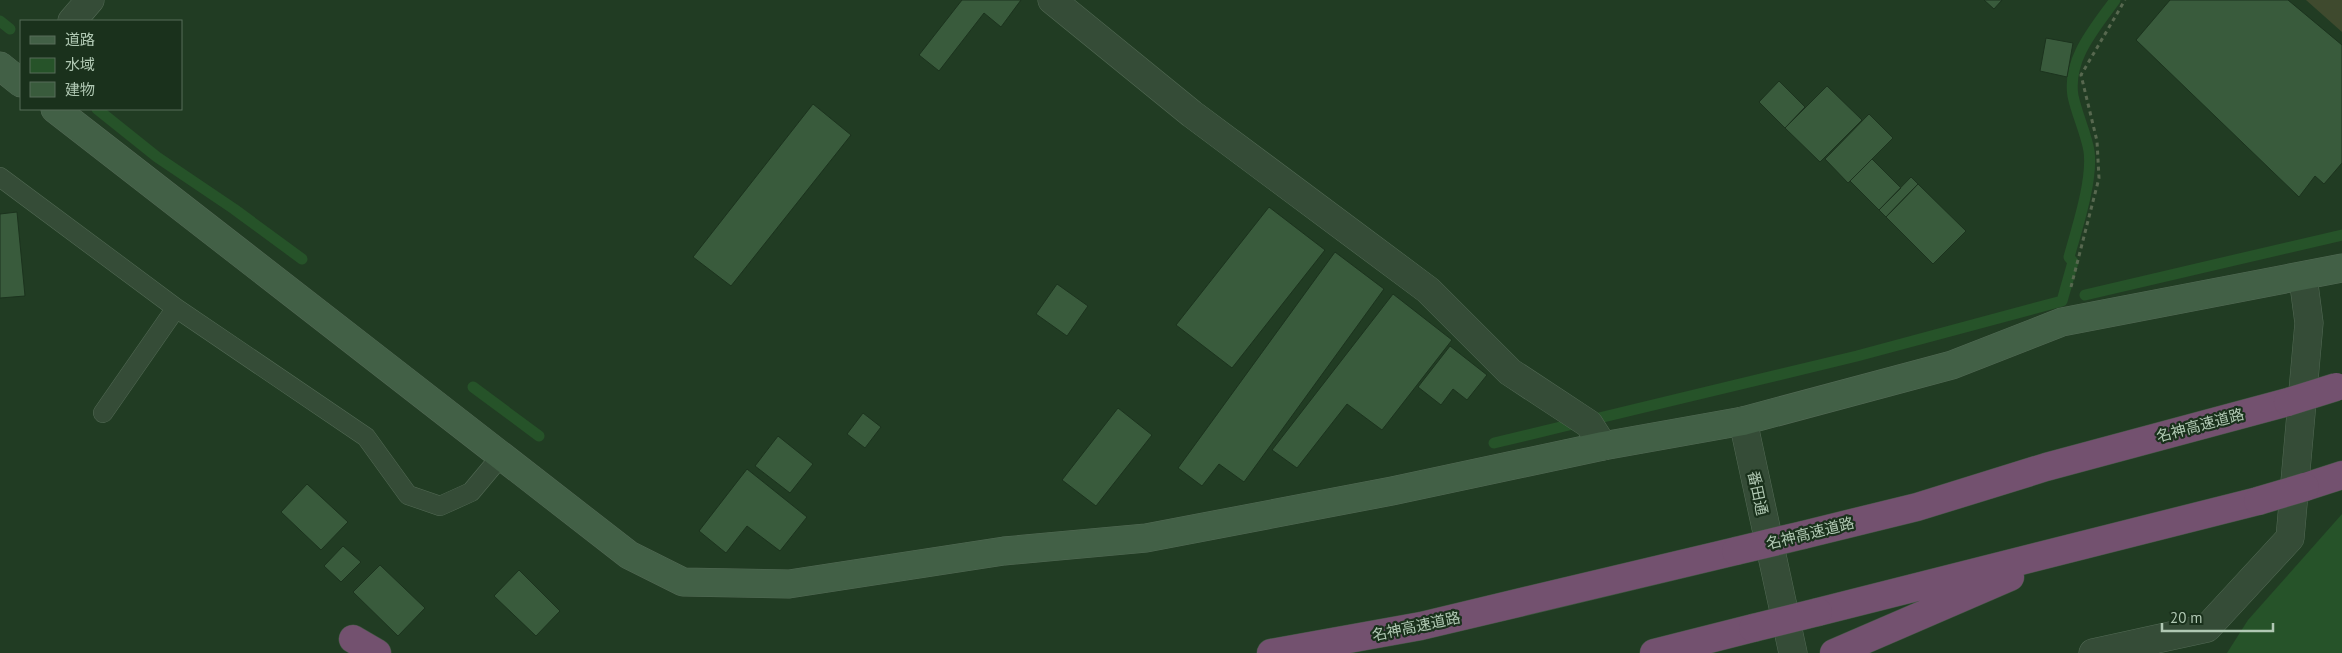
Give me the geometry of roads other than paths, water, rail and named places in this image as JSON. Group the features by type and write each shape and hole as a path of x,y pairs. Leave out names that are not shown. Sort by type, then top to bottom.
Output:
{"highway":[{"name":"名神高速道路","path":"1271,653 1421,626 1917,507 2046,467 2288,402 2339,386"},
{"path":"1654,653 2258,501 2342,475"},
{"path":"1836,652 2084,545"},
{"path":"354,639 376,653"}],"street":[{"path":"73,20 90,0"},
{"path":"1052,0 1192,114 1428,290 1510,372 1589,424 1603,446"},
{"path":"56,110 629,555 683,582 789,584 1004,551 1146,538 1603,446 1743,421 1952,365 2062,322 2342,268"},
{"path":"2192,653 2207,628 2290,538 2309,323 2303,277"},
{"name":"番田通","path":"1743,421 1793,653"},
{"path":"2093,653 2207,628"}],"lane":[{"path":"0,177 176,308 366,437 408,495 440,506 471,492 502,455"},
{"path":"103,413 176,308"}],"water":[{"path":"2342,514 2342,653 2227,653 2248,620"}],"waterway":[{"path":"1599,418 1857,356 2062,301 2073,262 2069,257 2084,204 2090,163 2088,144 2073,96 2072,82 2074,69 2078,57 2091,33 2115,0"},
{"path":"0,21 10,29"},
{"path":"98,110 157,157 234,209 302,259"},
{"path":"2085,295 2342,235"},
{"path":"473,387 539,436"},
{"path":"1494,443 1573,424"}]}
